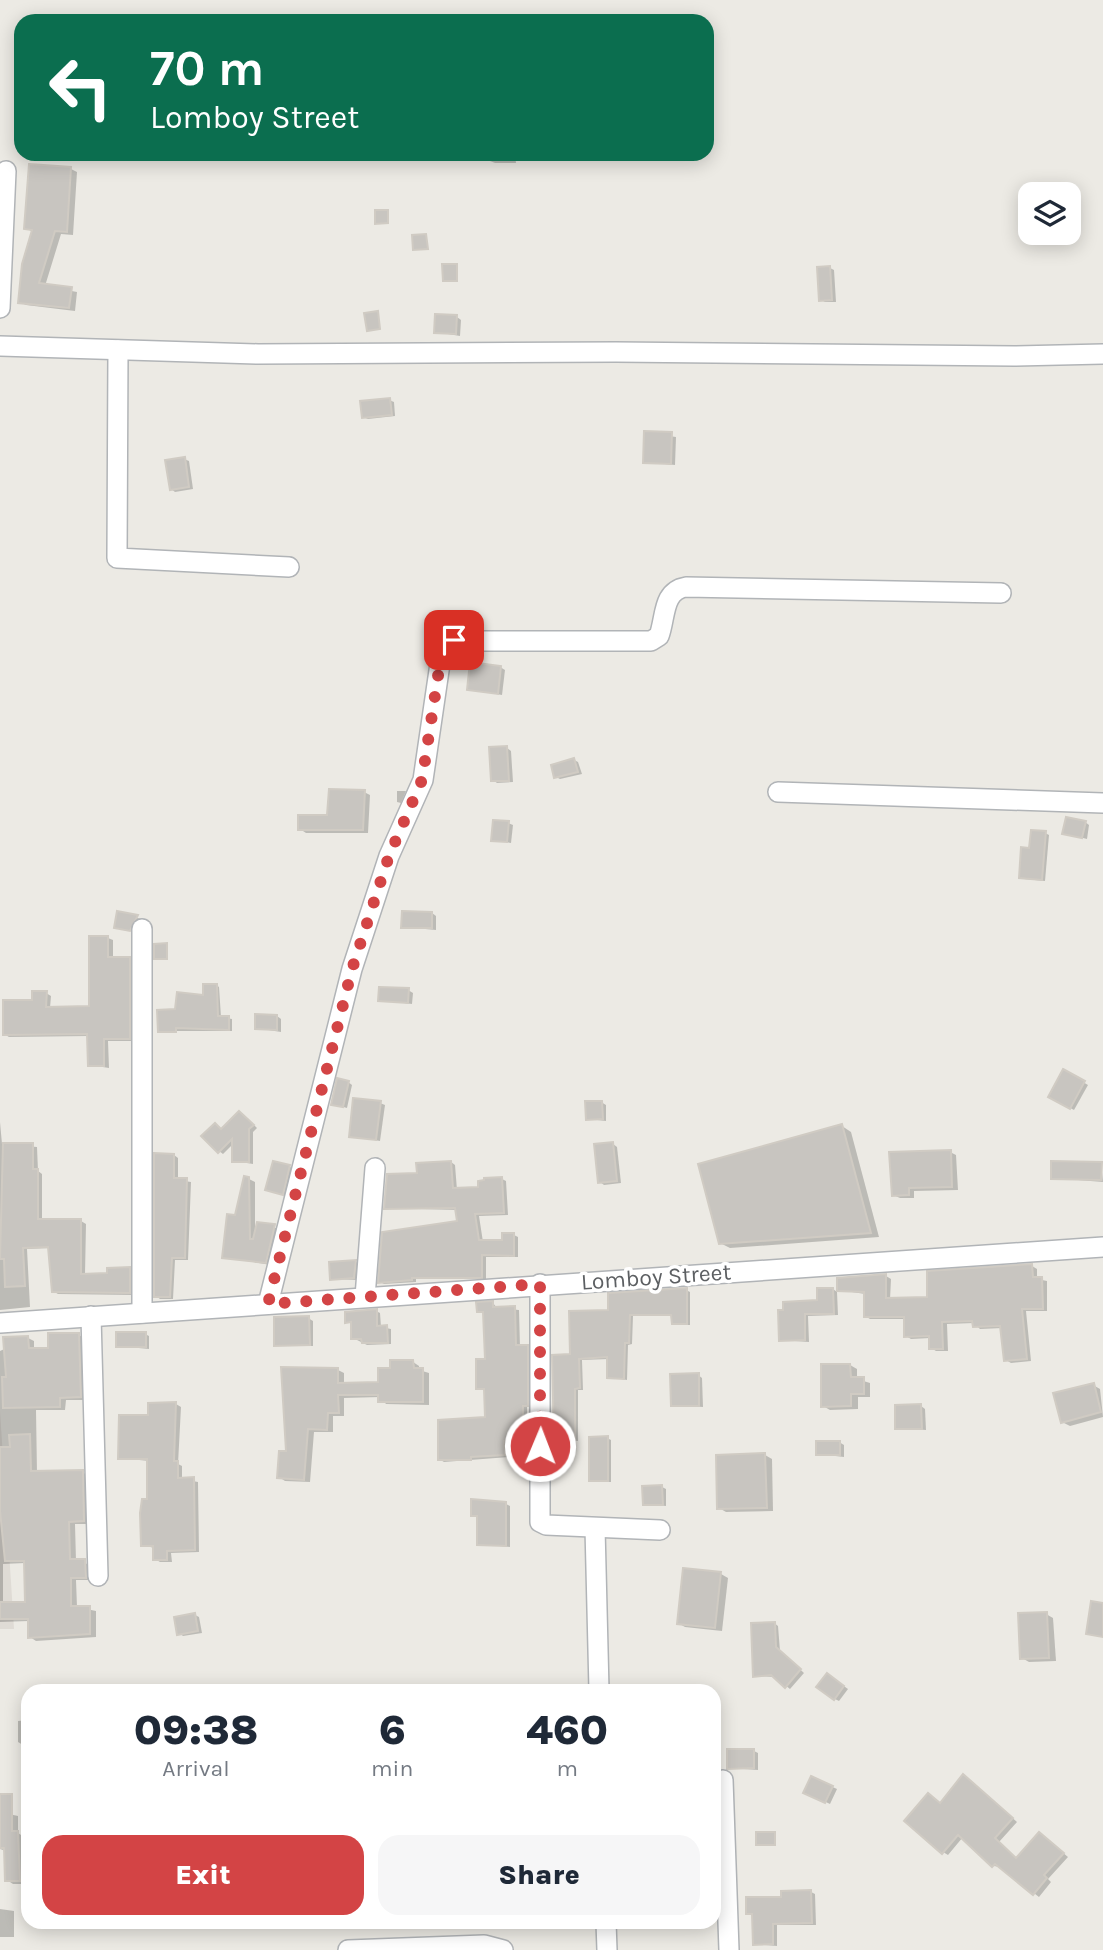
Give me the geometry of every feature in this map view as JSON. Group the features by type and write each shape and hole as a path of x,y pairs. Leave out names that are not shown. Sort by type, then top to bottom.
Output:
{"street":[{"path":"0,309 6,171"},
{"path":"0,346 258,354 1103,354"},
{"path":"118,350 117,558 289,567"},
{"path":"268,1304 352,969 389,856 422,780 442,650 447,641 651,641 659,636 669,595 676,589 686,587 1001,593"},
{"path":"778,792 1103,803"},
{"path":"142,929 142,1313"},
{"path":"365,1297 375,1168"},
{"name":"Lomboy Street","path":"0,1323 1103,1247"},
{"path":"540,1284 540,1522 546,1525 660,1530"},
{"path":"91,1316 99,1577"},
{"path":"595,1528 600,1684"},
{"path":"723,1780 729,1950"},
{"path":"606,1929 607,1950"},
{"path":"348,1950 445,1949 484,1945 503,1950"}],"shaded area":[{"path":"0,1411 14,1629 0,1629"}],"building":[{"path":"29,164 71,167 67,232 55,231 39,283 72,287 69,308 18,303 22,264 32,230 24,229"},
{"path":"375,210 388,210 388,223 375,224"},
{"path":"426,234 428,249 413,250 412,235"},
{"path":"442,264 457,264 457,281 443,281"},
{"path":"830,266 832,300 819,301 817,267"},
{"path":"378,311 380,329 367,331 364,313"},
{"path":"435,314 457,315 456,334 434,333"},
{"path":"390,398 392,415 362,418 360,401"},
{"path":"644,431 672,432 671,464 643,463"},
{"path":"185,457 189,487 170,490 165,460"},
{"path":"470,662 501,666 498,694 467,690"},
{"path":"507,746 509,781 491,781 489,747"},
{"path":"574,758 578,772 554,778 551,765"},
{"path":"329,789 365,790 363,830 298,830 298,815 327,815"},
{"path":"1066,817 1086,821 1082,838 1062,834"},
{"path":"493,820 509,821 507,842 491,841"},
{"path":"1031,830 1046,831 1042,880 1019,878 1021,847 1029,848"},
{"path":"117,911 138,915 130,931 114,928"},
{"path":"402,911 432,912 432,928 401,928"},
{"path":"89,936 108,936 108,957 130,957 130,1039 104,1039 104,1066 88,1066 87,1034 3,1035 3,1000 32,1000 32,991 47,991 46,1007 89,1006"},
{"path":"167,943 167,959 154,959 154,944"},
{"path":"203,984 217,984 218,1016 229,1016 229,1030 176,1028 176,1032 158,1032 157,1010 175,1009 177,992 203,995"},
{"path":"379,987 409,988 408,1003 378,1001"},
{"path":"255,1014 277,1015 277,1030 255,1029"},
{"path":"1063,1069 1085,1081 1070,1109 1048,1097"},
{"path":"337,1078 349,1081 343,1107 331,1105"},
{"path":"353,1098 381,1101 376,1140 349,1137"},
{"path":"585,1101 602,1101 603,1119 586,1120"},
{"path":"239,1111 254,1125 249,1129 249,1162 232,1162 232,1139 218,1153 201,1136 215,1123 221,1129"},
{"path":"842,1124 871,1233 719,1244 698,1164"},
{"path":"613,1142 617,1181 598,1183 594,1144"},
{"path":"3,1143 33,1143 33,1169 38,1169 38,1219 81,1219 81,1274 107,1273 107,1268 130,1267 130,1293 52,1292 48,1247 23,1248 25,1286 5,1287 4,1259 0,1259"},
{"path":"951,1150 952,1187 909,1188 909,1195 892,1196 889,1152"},
{"path":"154,1153 174,1154 174,1178 187,1178 185,1258 172,1258 170,1297 154,1297"},
{"path":"273,1161 290,1165 283,1195 265,1190"},
{"path":"451,1161 453,1188 478,1187 478,1181 484,1178 502,1177 504,1213 475,1214 479,1240 502,1240 502,1233 514,1233 514,1256 482,1255 482,1278 412,1278 378,1283 382,1232 457,1221 455,1208 384,1209 387,1174 417,1173 416,1163"},
{"path":"1051,1161 1102,1162 1101,1180 1051,1179"},
{"path":"244,1176 249,1177 250,1239 253,1239 257,1222 275,1224 266,1263 222,1258 227,1214 235,1215"},
{"path":"356,1260 354,1278 330,1280 329,1262"},
{"path":"1032,1264 1033,1277 1042,1277 1043,1309 1022,1309 1027,1359 1004,1361 1000,1326 973,1327 972,1321 942,1322 943,1349 929,1349 929,1336 904,1337 904,1317 864,1317 864,1292 837,1291 837,1278 886,1274 886,1298 927,1297 927,1271"},
{"path":"687,1288 687,1324 672,1324 671,1315 630,1315 629,1343 625,1343 624,1379 607,1378 607,1357 579,1359 580,1388 575,1389 575,1440 554,1440 552,1355 570,1354 569,1311 608,1310 608,1293"},
{"path":"817,1288 833,1288 834,1314 805,1314 805,1340 779,1341 778,1310 783,1310 783,1302 817,1300"},
{"path":"493,1301 493,1307 515,1306 516,1345 528,1345 528,1406 523,1406 523,1441 504,1441 505,1455 471,1457 471,1460 438,1460 438,1420 485,1417 484,1389 476,1389 476,1359 485,1359 483,1312 477,1312 476,1302"},
{"path":"377,1309 377,1326 387,1325 388,1343 362,1343 361,1339 351,1339 351,1322 345,1323 345,1312"},
{"path":"309,1316 310,1345 274,1346 274,1317"},
{"path":"116,1332 146,1332 146,1347 116,1347"},
{"path":"48,1333 79,1333 81,1397 60,1398 60,1407 3,1408 2,1377 6,1377 3,1337 28,1336 29,1348 48,1348"},
{"path":"390,1360 413,1360 414,1368 423,1368 423,1402 378,1402 378,1395 338,1395 339,1413 328,1413 327,1430 308,1429 304,1480 277,1478 279,1451 286,1451 281,1367 338,1368 338,1383 378,1382 378,1368 390,1368"},
{"path":"821,1364 850,1364 851,1377 864,1377 864,1394 851,1394 851,1406 821,1407"},
{"path":"699,1373 699,1406 671,1406 670,1374"},
{"path":"1094,1383 1101,1412 1061,1423 1053,1393"},
{"path":"176,1402 174,1461 178,1461 178,1478 194,1477 195,1550 167,1551 167,1560 153,1560 153,1546 141,1546 140,1513 142,1499 147,1499 147,1459 118,1459 119,1415 148,1415 148,1403"},
{"path":"921,1404 922,1429 895,1429 895,1405"},
{"path":"30,1434 31,1471 83,1470 84,1521 69,1522 70,1559 85,1559 86,1578 71,1578 71,1606 90,1606 90,1634 28,1638 28,1619 0,1619 0,1602 25,1602 24,1561 5,1561 0,1511 0,1447 10,1447 9,1435"},
{"path":"608,1436 608,1481 589,1481 589,1437"},
{"path":"816,1441 840,1441 840,1455 816,1455"},
{"path":"765,1453 767,1508 717,1509 716,1455"},
{"path":"662,1485 663,1505 643,1505 642,1486"},
{"path":"471,1499 506,1502 506,1546 477,1545 477,1516 471,1516"},
{"path":"683,1568 721,1572 715,1628 677,1624"},
{"path":"1091,1601 1103,1603 1103,1637 1086,1634"},
{"path":"1047,1612 1049,1658 1020,1659 1018,1613"},
{"path":"195,1613 198,1631 177,1635 174,1617"},
{"path":"775,1622 776,1647 801,1669 785,1688 771,1675 753,1677 751,1623"},
{"path":"827,1673 844,1686 834,1700 816,1687"},
{"path":"727,1749 754,1749 754,1768 727,1769"},
{"path":"963,1774 1013,1818 995,1838 1016,1858 1039,1832 1064,1853 1044,1875 1047,1878 1033,1895 995,1864 992,1867 958,1835 942,1854 904,1821 928,1793 940,1803"},
{"path":"811,1776 833,1786 825,1803 803,1793"},
{"path":"0,1794 12,1794 12,1831 18,1831 20,1881 5,1881 4,1848 0,1848"},
{"path":"756,1832 775,1832 775,1845 756,1845"},
{"path":"811,1890 812,1923 773,1924 773,1944 753,1945 752,1914 746,1914 746,1897 781,1897 781,1891"}],"route":[{"path":"454,640 447,641 442,650 422,780 389,856 352,969 268,1304 540,1284 540,1446"}]}
